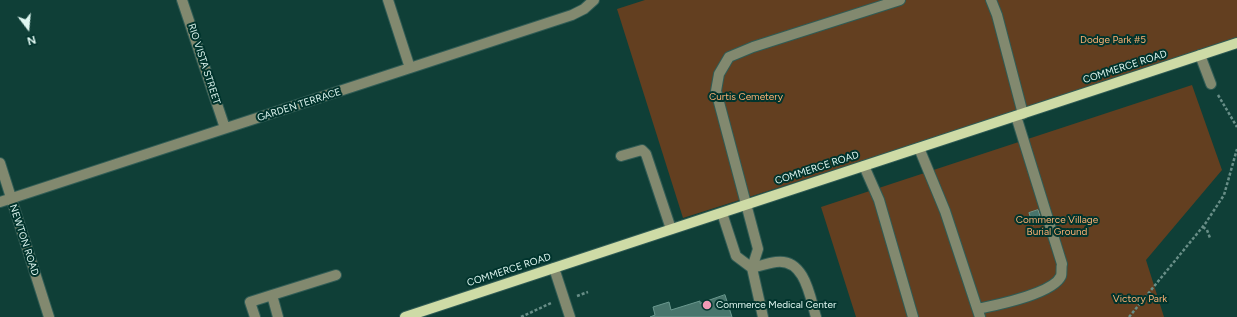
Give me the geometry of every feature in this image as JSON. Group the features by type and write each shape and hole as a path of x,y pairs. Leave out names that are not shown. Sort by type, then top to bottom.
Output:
{"main road":[{"name":"COMMERCE ROAD","path":"405,317 1237,43"}],"street":[{"name":"RIO VISTA STREET","path":"182,0 225,128"},
{"path":"388,0 410,68"},
{"name":"GARDEN TERRACE","path":"0,202 572,15 584,9 594,0"},
{"path":"764,317 752,268 758,249 716,91 719,74 729,57 753,47 900,0"},
{"path":"919,148 945,211 979,313 1037,294 1051,286 1060,277 1062,264 1019,115 998,15 991,0"},
{"path":"1200,55 1211,84"},
{"path":"621,156 642,150 646,154 671,229"},
{"name":"NEWTON ROAD","path":"0,163 49,317"},
{"path":"864,166 879,200 913,317"},
{"path":"722,213 736,256 752,268"},
{"path":"752,268 777,261 787,262 795,266 806,283 816,317"},
{"path":"554,268 570,317"},
{"path":"254,317 250,302 336,275"},
{"path":"272,295 278,317"}],"path":[{"path":"1211,84 1237,127"},
{"path":"1130,317 1203,227 1224,195 1237,149"},
{"path":"1203,227 1207,230 1210,238"}],"green space":[{"name":"Curtis Cemetery","path":"645,0 1237,0 1237,40 683,218 617,9"},
{"name":"Commerce Village Burial Ground","path":"1192,85 1222,170 1146,260 1164,317 856,317 821,207"}],"building":[{"path":"1038,210 1042,222 1033,225 1029,213"},
{"name":"Commerce Medical Center","path":"725,295 732,317 650,317 655,315 653,307 669,302 671,310"}],"place":[{"name":"Commerce Medical Center","path":"707,305"}],"park label":[{"name":"Dodge Park #5","path":"1113,40"},
{"name":"Victory Park","path":"1140,299"}]}
